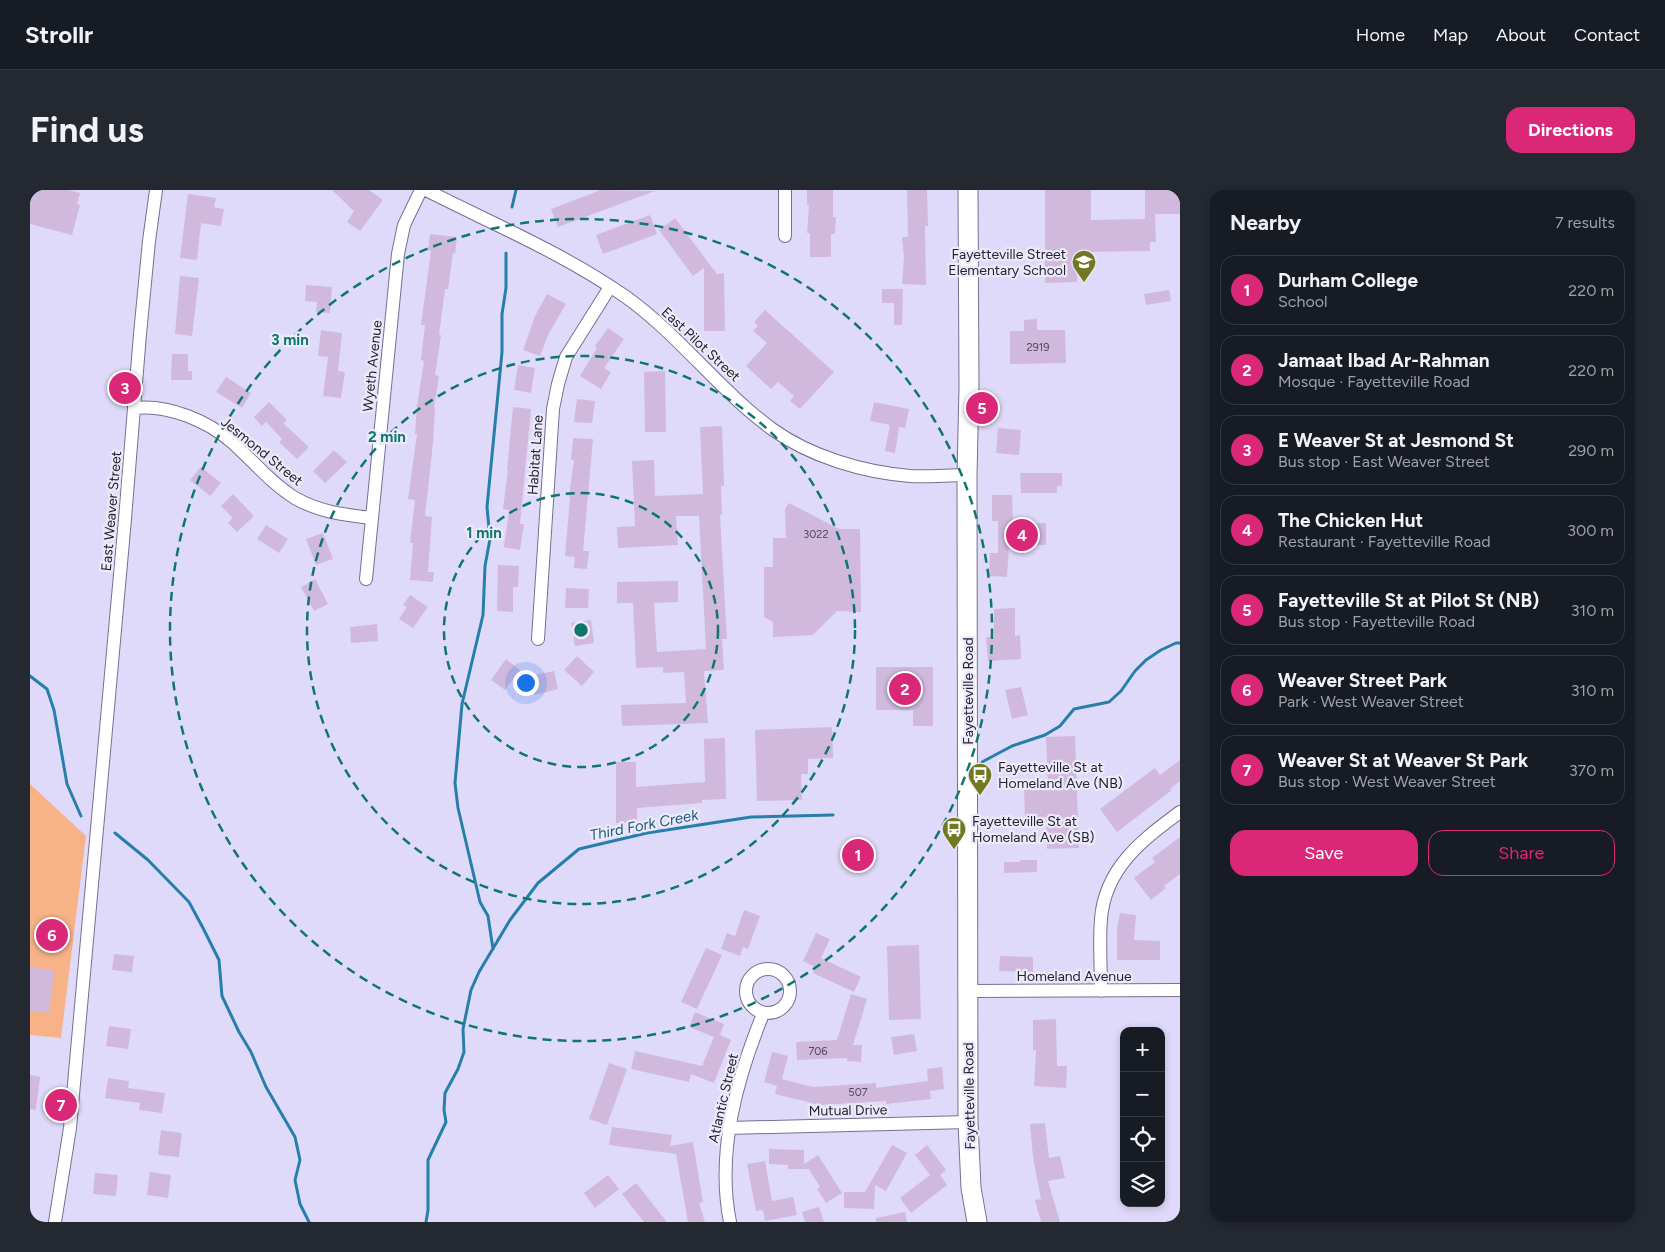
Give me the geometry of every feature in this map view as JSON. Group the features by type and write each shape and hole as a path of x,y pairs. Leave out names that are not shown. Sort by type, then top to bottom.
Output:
{"main road":[{"name":"Fayetteville Road","path":"968,190 968,1122 971,1182 976,1222"}],"street":[{"name":"East Weaver Street","path":"55,1222 70,1128 149,241 156,190"},
{"name":"Wyeth Avenue","path":"366,579 400,242 404,225 422,190"},
{"name":"East Pilot Street","path":"426,190 560,256 627,298 772,429 799,446 828,459 873,470 910,476 967,475"},
{"path":"785,190 785,236"},
{"name":"Habitat Lane","path":"538,639 553,409 558,384 566,357 610,287"},
{"name":"Jesmond Street","path":"135,408 164,409 187,416 205,425 231,441 280,487 308,505 335,513 372,518"},
{"path":"1102,991 1101,919 1103,903 1110,884 1123,861 1134,849 1180,812"},
{"name":"Homeland Avenue","path":"968,991 1180,990"},
{"name":"Atlantic Street","path":"730,1222 725,1182 728,1128 754,1035 763,1014"},
{"name":"Mutual Drive","path":"728,1128 968,1122"}],"shaded area":[{"path":"30,784 86,836 61,1038 30,1035"}],"building":[{"path":"32,190 68,190 80,193 77,204 80,205 72,235 30,224 30,198"},
{"path":"332,190 369,190 383,200 360,231 347,222 354,211"},
{"path":"601,190 655,191 558,227 551,209"},
{"path":"807,190 833,190 833,217 836,217 835,234 831,234 831,257 810,257 810,233 807,233 809,205 807,205"},
{"path":"907,190 927,190 928,226 925,226 926,285 902,284 904,257 902,237 908,237"},
{"path":"1045,190 1091,190 1091,220 1145,219 1145,190 1180,190 1180,214 1155,214 1156,242 1150,242 1150,251 1077,252 1077,282 1045,283"},
{"path":"188,194 216,198 214,207 224,209 221,226 201,223 197,260 180,258"},
{"path":"650,215 657,234 603,254 596,235"},
{"path":"675,218 717,274 724,273 725,331 704,331 704,268 693,276 659,230"},
{"path":"430,234 457,237 448,289 445,289 439,335 441,335 435,375 439,376 434,408 433,443 425,516 432,517 428,572 434,572 433,582 410,580 413,543 410,543 415,500 408,499 417,434 415,434 417,406 424,361 421,360 425,325 421,325 431,251 428,250"},
{"path":"180,276 199,278 192,336 175,334"},
{"path":"306,285 332,287 330,313 316,312 317,302 305,301"},
{"path":"882,289 903,289 902,325 894,325 894,303 882,303"},
{"path":"1169,290 1171,301 1146,305 1144,294"},
{"path":"547,294 566,304 549,333 540,356 523,350 535,316"},
{"path":"765,310 834,372 800,409 790,401 794,396 778,382 771,389 746,366 767,343 753,331 758,326 754,322"},
{"path":"1037,319 1037,330 1065,330 1066,363 1010,364 1010,331 1024,331 1024,320"},
{"path":"608,328 624,339 604,368 611,372 601,389 580,376 597,348 595,346"},
{"path":"321,330 342,333 338,371 345,372 341,398 323,396 328,357 318,356"},
{"path":"172,354 188,354 188,371 192,371 192,380 171,380"},
{"path":"518,365 535,368 531,393 514,390"},
{"path":"665,371 666,432 645,432 644,372"},
{"path":"226,377 251,393 242,408 216,392"},
{"path":"577,399 595,401 592,423 574,422"},
{"path":"269,402 287,420 283,423 309,447 297,459 279,442 282,439 266,422 262,426 254,417"},
{"path":"874,402 909,409 905,428 899,427 895,453 885,451 890,425 870,421"},
{"path":"513,407 531,409 520,524 524,524 520,550 504,547 509,510 503,509"},
{"path":"722,426 724,486 721,486 722,515 720,515 727,639 722,639 724,670 704,671 708,723 622,726 621,705 686,703 684,672 663,673 663,667 636,668 633,603 617,603 617,582 678,581 678,602 654,603 657,652 706,649 699,516 676,516 678,545 618,548 617,527 635,526 632,461 654,460 655,496 703,494 700,427"},
{"path":"998,428 1021,430 1019,455 996,453"},
{"path":"573,438 593,439 583,551 589,551 587,569 574,568 575,557 565,556 569,497 574,460 571,460"},
{"path":"334,450 347,462 325,483 313,471"},
{"path":"201,467 221,483 210,496 190,480"},
{"path":"1020,473 1062,473 1062,486 1057,486 1057,493 1021,493"},
{"path":"233,494 254,516 237,532 228,523 233,518 221,506"},
{"path":"992,495 1012,495 1013,524 1046,523 1046,545 1009,546 1007,577 989,576 990,553 998,553 998,521 992,521"},
{"path":"789,503 839,529 860,529 861,612 837,611 813,635 773,637 773,622 764,617 764,567 773,567 773,538 786,538 785,509"},
{"path":"266,525 288,539 279,553 257,539"},
{"path":"323,533 333,559 316,565 306,539"},
{"path":"498,565 519,566 518,587 513,587 513,612 497,611"},
{"path":"315,579 328,604 314,611 301,587"},
{"path":"566,588 589,589 588,608 565,608"},
{"path":"410,595 428,607 413,628 399,619 407,607 403,605"},
{"path":"1015,608 1015,636 1020,635 1021,659 988,661 986,637 994,637 994,609"},
{"path":"591,620 594,643 575,646 571,623"},
{"path":"377,624 378,641 351,643 350,627"},
{"path":"577,656 594,672 582,686 564,670"},
{"path":"506,659 520,670 505,690 491,680"},
{"path":"876,667 933,667 933,726 913,726 913,710 876,710"},
{"path":"554,671 558,689 535,695 530,676"},
{"path":"1021,687 1028,715 1012,719 1005,690"},
{"path":"832,727 833,758 808,759 808,774 801,774 802,800 757,801 755,730"},
{"path":"1075,736 1079,848 1047,849 1046,817 1025,817 1024,785 1048,784 1046,737"},
{"path":"725,738 726,799 702,800 702,803 637,808 637,823 616,823 616,762 636,762 636,787 705,782 704,739"},
{"path":"1180,760 1180,781 1170,789 1172,790 1117,832 1100,809 1155,768 1160,775"},
{"path":"1180,837 1180,874 1164,886 1166,888 1151,900 1134,878 1155,862 1152,858"},
{"path":"1020,860 1037,860 1037,872 1004,873 1004,862 1020,862"},
{"path":"744,910 760,916 748,949 743,947 740,956 721,949 727,933 735,936"},
{"path":"1120,913 1136,915 1134,940 1160,941 1160,960 1117,960 1117,929"},
{"path":"816,933 830,939 821,958 861,977 854,992 813,973 815,967 803,961"},
{"path":"919,945 921,1019 889,1020 887,946"},
{"path":"706,948 722,955 697,1009 681,1002"},
{"path":"114,954 134,956 132,972 112,970"},
{"path":"1000,956 1033,957 1033,972 999,971"},
{"path":"30,967 54,970 49,1013 30,1011"},
{"path":"851,994 867,999 853,1045 862,1045 861,1062 847,1061 847,1058 797,1060 796,1042 837,1040"},
{"path":"695,1012 724,1024 720,1035 731,1040 714,1083 691,1074 689,1082 631,1069 635,1051 702,1066 714,1037 689,1027"},
{"path":"1056,1019 1057,1066 1067,1066 1066,1088 1034,1086 1036,1050 1033,1050 1033,1020"},
{"path":"109,1026 131,1029 128,1049 106,1046"},
{"path":"914,1034 917,1051 894,1055 891,1037"},
{"path":"772,1052 788,1056 782,1079 813,1087 876,1083 876,1088 928,1081 927,1069 942,1067 944,1089 930,1091 931,1099 886,1104 886,1101 820,1105 775,1094 777,1086 764,1082"},
{"path":"609,1063 627,1069 607,1125 589,1119"},
{"path":"30,1075 40,1077 36,1110 30,1109"},
{"path":"108,1078 129,1081 128,1088 165,1093 162,1113 139,1110 140,1103 105,1098"},
{"path":"1045,1123 1049,1158 1060,1156 1065,1178 1048,1181 1060,1222 1041,1222 1035,1200 1041,1199 1033,1157 1030,1124"},
{"path":"612,1127 672,1135 670,1146 693,1142 703,1202 699,1203 705,1222 688,1222 676,1154 609,1145"},
{"path":"161,1130 182,1133 179,1157 158,1155"},
{"path":"892,1145 907,1153 886,1191 875,1185 874,1209 844,1208 844,1192 865,1192"},
{"path":"927,1145 946,1170 940,1175 947,1185 911,1213 900,1198 930,1175 915,1155"},
{"path":"769,1149 804,1150 804,1164 818,1155 842,1193 826,1203 817,1189 820,1187 809,1169 788,1169 788,1165 769,1164"},
{"path":"765,1161 772,1201 793,1197 797,1215 765,1221 763,1210 756,1211 747,1164"},
{"path":"150,1172 171,1175 168,1198 147,1195"},
{"path":"95,1173 118,1175 116,1196 93,1194"},
{"path":"608,1175 619,1189 595,1208 584,1193"},
{"path":"636,1183 667,1222 644,1222 622,1194"},
{"path":"819,1207 824,1222 805,1222 802,1212"},
{"path":"905,1212 907,1222 876,1222 876,1218"}],"waterway":[{"path":"512,207 516,190"},
{"path":"493,949 488,916 480,902 458,808 455,783 462,704 483,615 485,566 490,539 487,507 502,352 502,314 506,288 506,253"},
{"name":"Third Fork Creek","path":"982,762 1012,746 1045,735 1060,726 1074,709 1109,702 1121,691 1135,671 1146,660 1161,650 1180,643"},
{"path":"30,676 47,689 54,710 67,784 81,816"},
{"name":"Third Fork Creek","path":"426,1222 428,1210 428,1160 446,1122 444,1110 445,1093 458,1069 464,1052 463,1029 471,990 479,972 510,920 538,883 579,849 647,833 751,817 833,815"},
{"path":"115,833 148,860 189,902 219,960 222,996 251,1052 266,1087 295,1137 300,1160 295,1180 300,1204 309,1222"}],"place":[{"name":"Fayetteville Street Elementary School","path":"1084,283"},
{"name":"E Weaver St at Jesmond St","path":"125,388"},
{"name":"Fayetteville St at Pilot St (NB)","path":"982,408"},
{"name":"The Chicken Hut","path":"1022,535"},
{"name":"Jamaat Ibad Ar-Rahman","path":"905,689"},
{"name":"Fayetteville St at Homeland Ave (NB)","path":"980,796"},
{"name":"Fayetteville St at Homeland Ave (SB)","path":"954,850"},
{"name":"Durham College","path":"858,855"},
{"name":"Weaver Street Park","path":"52,935"},
{"name":"Weaver St at Weaver St Park","path":"61,1105"}]}
